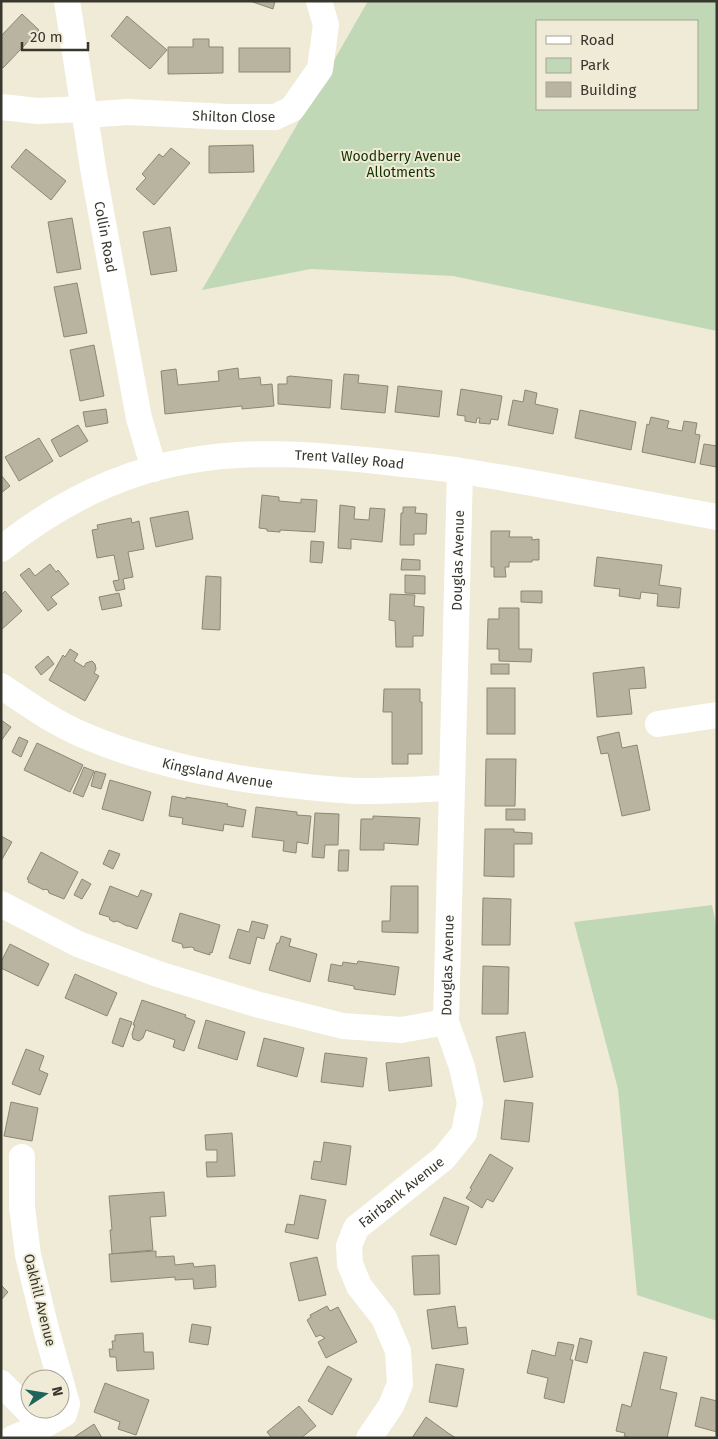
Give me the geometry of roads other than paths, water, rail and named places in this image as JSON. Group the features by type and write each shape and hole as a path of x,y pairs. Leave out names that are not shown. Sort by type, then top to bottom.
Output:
{"street":[{"name":"Collin Road","path":"67,1 96,184 139,418 154,469"},
{"name":"Shilton Close","path":"1,107 38,111 275,117 292,109 320,69 326,25 319,1"},
{"name":"Trent Valley Road","path":"1,549 63,506 106,484 186,461 244,454 345,458 460,471 717,517"},
{"name":"Douglas Avenue","path":"1,904 78,944 158,974 256,1004 343,1026 401,1030 446,1022 460,471"},
{"name":"Kingsland Avenue","path":"1,686 48,717 82,735 148,758 206,773 303,787 364,791 452,788"},
{"path":"658,724 717,715"},
{"name":"Fairbank Avenue","path":"369,1438 391,1406 400,1384 398,1351 384,1318 359,1286 350,1264 349,1246 356,1228 444,1158 464,1133 470,1103 462,1067 446,1022"},
{"name":"Oakhill Avenue","path":"13,1438 43,1426 64,1414 67,1404 46,1330 28,1255 22,1207 22,1157"},
{"path":"1,1383 43,1426"}],"park label":[{"name":"Woodberry Avenue Allotments","path":"401,164"}]}
